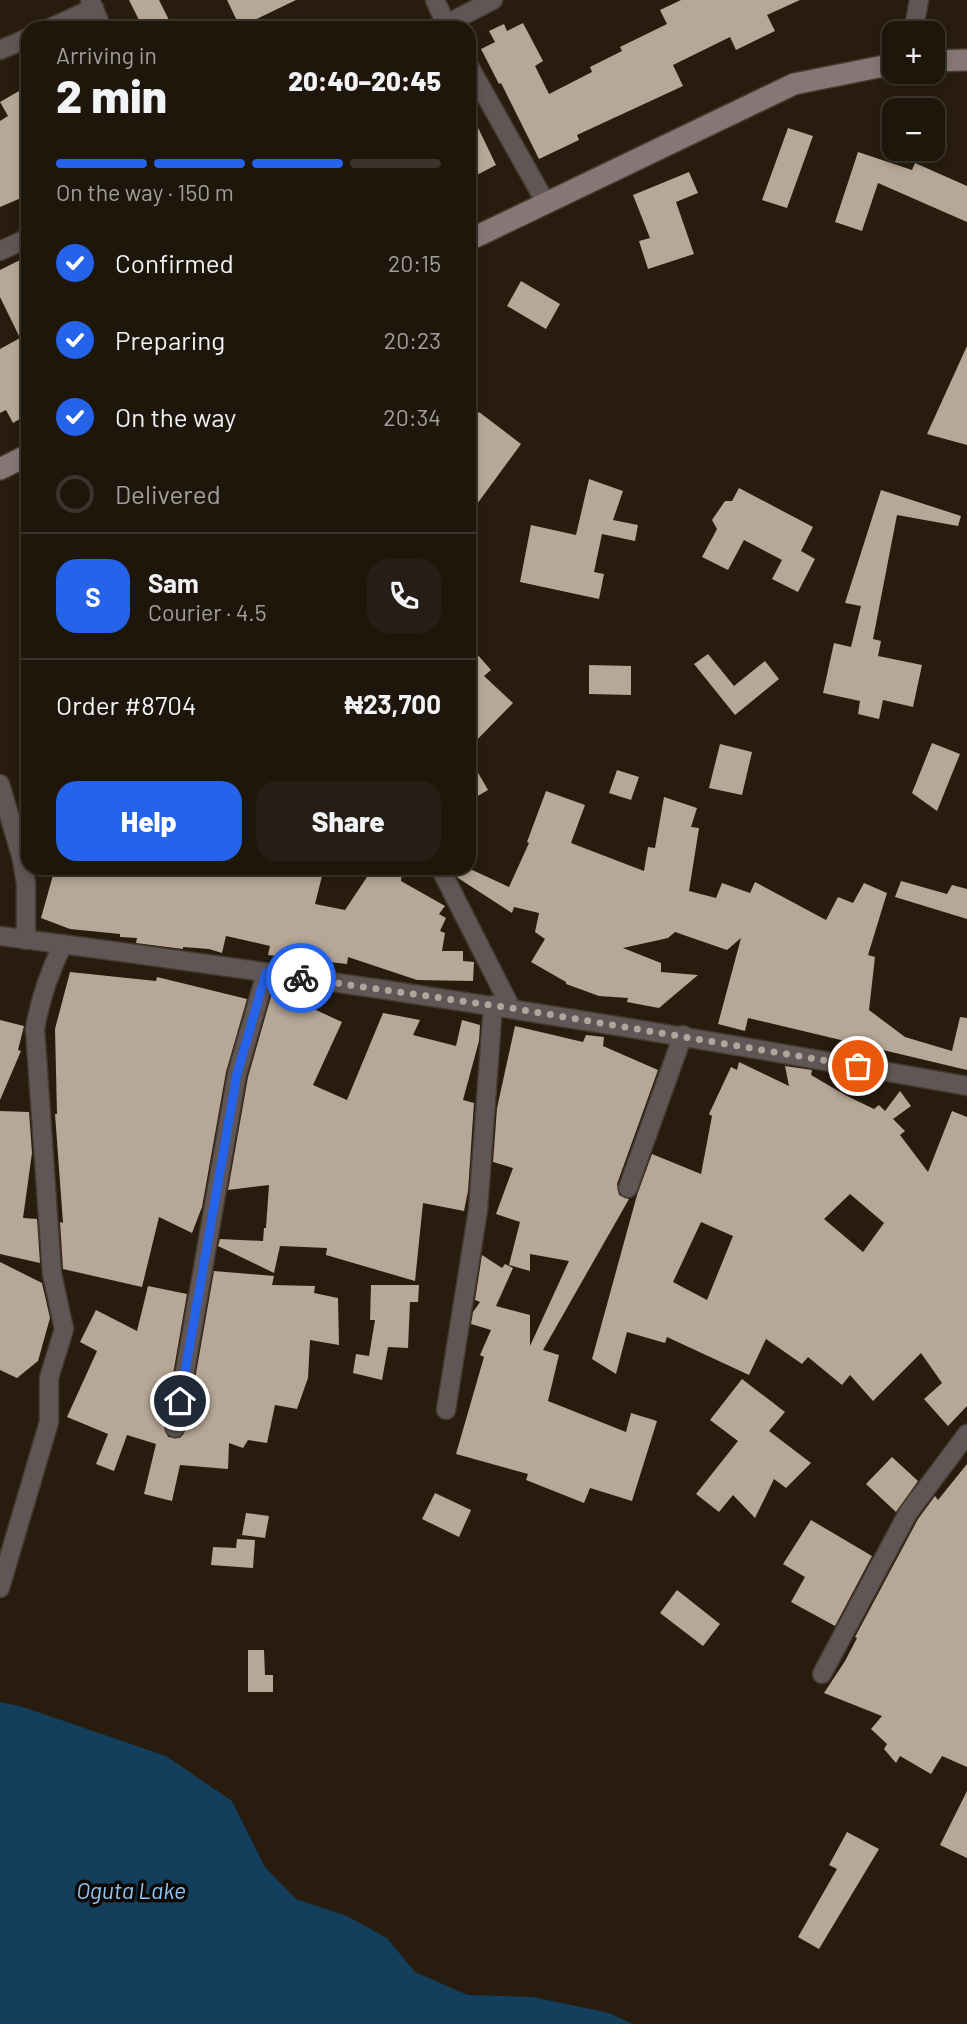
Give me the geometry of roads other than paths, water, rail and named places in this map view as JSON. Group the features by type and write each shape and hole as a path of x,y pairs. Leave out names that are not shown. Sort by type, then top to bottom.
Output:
{"street":[{"path":"435,0 442,21"},
{"path":"455,21 493,0"},
{"path":"915,21 919,0"},
{"path":"62,21 92,4 99,21"},
{"path":"0,50 21,41"},
{"path":"945,61 967,60"},
{"path":"476,237 794,84 882,66"},
{"path":"476,79 545,203"},
{"path":"0,251 21,241"},
{"path":"0,469 21,458"},
{"path":"0,784 21,856"},
{"path":"25,875 26,940"},
{"path":"443,875 502,1007 478,1210 446,1410"},
{"path":"0,936 683,1035 967,1086"},
{"path":"0,1588 49,1422 49,1378 64,1329 52,1274 35,1029 45,982 63,944"},
{"path":"175,1428 237,1074 266,973"},
{"path":"628,1188 683,1035"},
{"path":"822,1674 908,1513 967,1434"}],"water":[{"name":"Oguta Lake","path":"0,1702 23,1707 166,1756 232,1801 265,1867 296,1899 347,1916 387,1938 415,1972 468,1995 533,1997 609,2013 633,2024 0,2024"}]}
